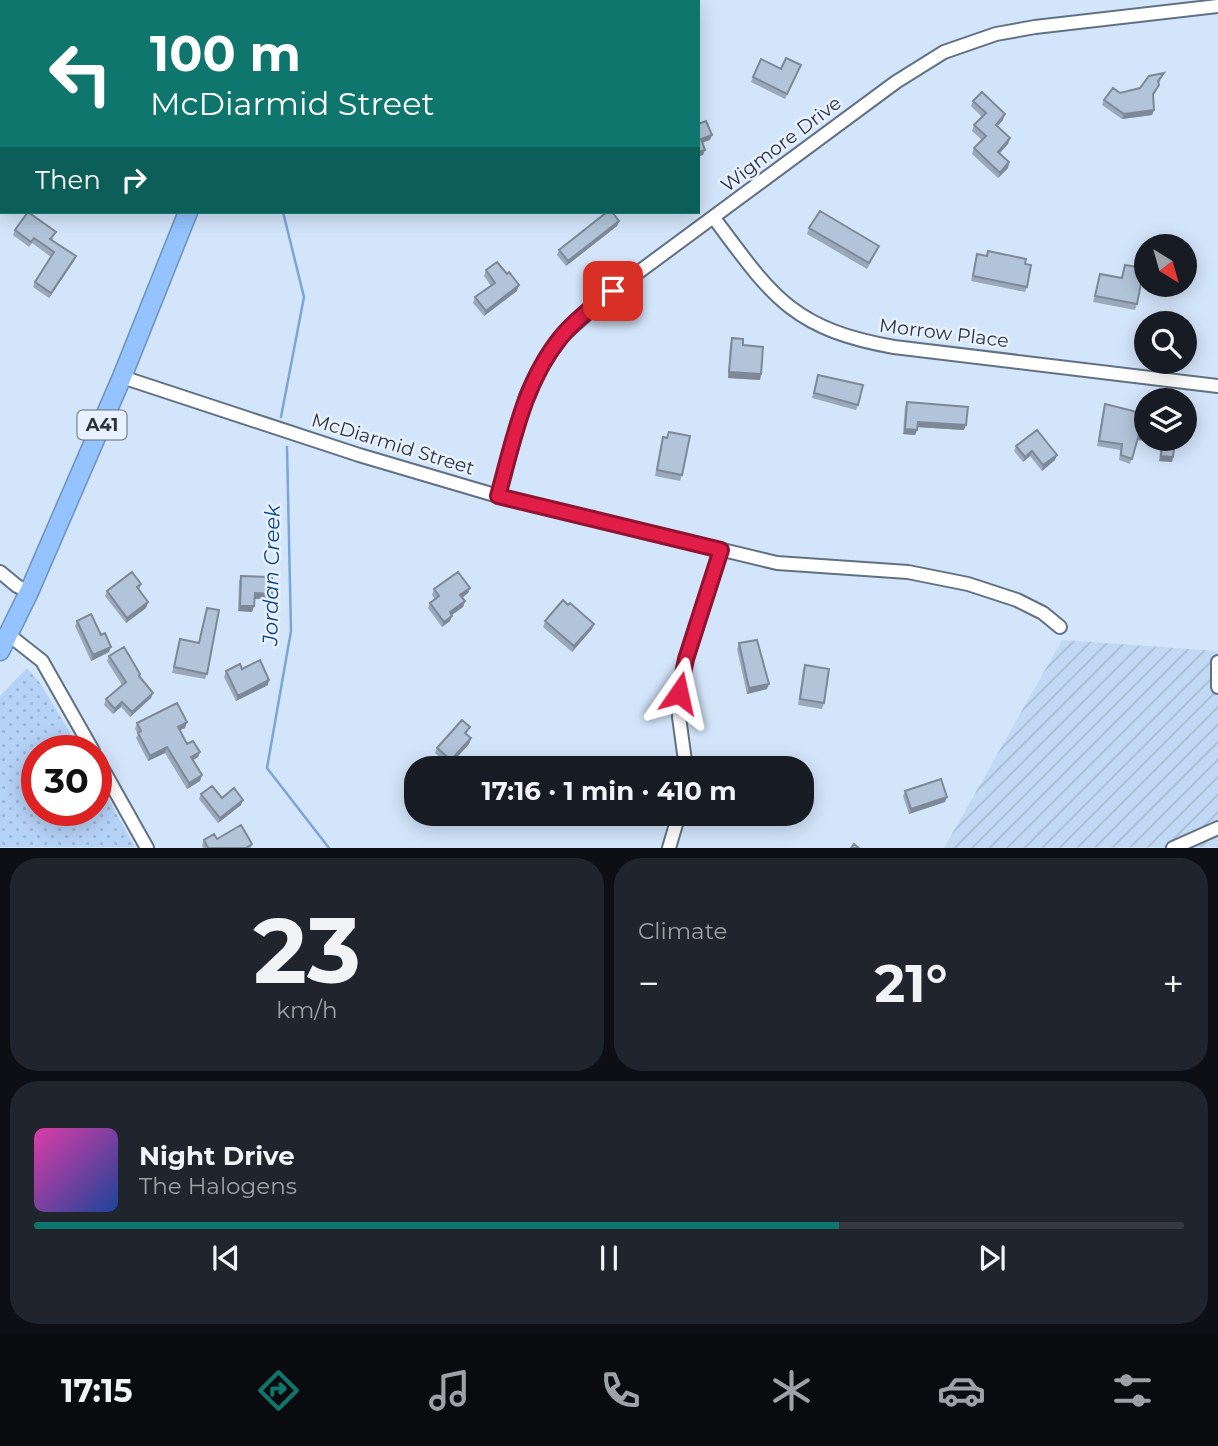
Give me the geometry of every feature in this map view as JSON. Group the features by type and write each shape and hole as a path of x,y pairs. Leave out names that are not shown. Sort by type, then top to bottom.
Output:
{"highway":[{"name":"A41","path":"4,643 29,592 122,377 187,214"}],"street":[{"name":"Wigmore Drive","path":"498,496 527,396 536,375 561,337 613,291 896,82 961,44 996,34 1218,6"},
{"name":"Morrow Place","path":"714,218 751,268 782,303 815,324 843,336 894,347 1218,386"},
{"name":"McDiarmid Street","path":"122,377 359,455 498,496 777,563 908,572 968,584 1017,600 1043,613 1060,627"},
{"path":"684,756 679,717 681,677 721,550"},
{"path":"0,572 29,592"},
{"path":"4,643 42,661 84,735"},
{"path":"1218,662 1218,687"},
{"path":"112,786 147,848"},
{"path":"668,848 675,826"},
{"path":"1172,848 1218,828"}],"shaded area":[{"path":"1062,640 1218,651 1218,847 944,848"},
{"path":"27,668 40,683 71,735 21,735 21,826 112,826 112,806 135,847 0,847 0,696"}],"building":[{"path":"786,58 801,65 787,94 753,77 761,59 781,69"},
{"path":"1164,73 1153,94 1154,110 1124,114 1104,100 1113,88 1120,93 1140,88 1149,76"},
{"path":"982,92 1005,114 996,125 1010,138 998,152 1009,162 1000,173 974,148 986,136 974,125 986,113 973,101"},
{"path":"706,121 712,135 701,139 705,150 700,151 700,123"},
{"path":"820,211 879,246 869,263 809,228"},
{"path":"27,214 31,214 56,232 50,239 76,256 51,293 35,282 54,252 34,238 31,242 15,230"},
{"path":"604,214 614,214 619,221 568,261 559,250"},
{"path":"988,251 1026,259 1025,264 1031,265 1027,287 973,276 977,254 987,256"},
{"path":"497,262 519,285 486,311 475,297 495,283 486,270"},
{"path":"1125,265 1134,266 1134,298 1138,298 1137,304 1095,296 1100,274 1122,278"},
{"path":"732,338 743,339 743,345 763,347 761,374 729,372"},
{"path":"818,375 863,385 858,405 814,393"},
{"path":"907,402 968,407 966,425 918,422 917,430 905,429"},
{"path":"1105,404 1134,411 1132,459 1121,455 1122,444 1099,441"},
{"path":"1037,430 1057,455 1043,465 1032,451 1025,457 1016,446"},
{"path":"669,432 690,436 682,475 657,470 663,437 667,438"},
{"path":"1162,451 1174,451 1173,457 1161,456"},
{"path":"132,572 141,584 137,587 148,602 127,618 107,591"},
{"path":"458,572 470,588 460,595 465,601 450,612 452,616 444,622 430,603 439,596 434,589"},
{"path":"241,576 272,577 272,594 255,593 254,606 240,606"},
{"path":"563,600 594,624 574,646 545,621"},
{"path":"207,608 219,610 207,674 174,667 180,639 199,643"},
{"path":"91,614 101,635 105,633 111,647 93,655 77,621"},
{"path":"757,640 769,684 749,688 739,643"},
{"path":"124,647 139,676 153,693 132,712 122,702 115,709 106,699 126,682 109,656"},
{"path":"260,660 269,680 238,696 226,671 240,664 242,669"},
{"path":"805,665 829,669 824,703 800,699"},
{"path":"177,703 187,722 178,727 187,744 193,741 200,752 191,757 202,775 189,783 167,747 150,756 138,733 141,731 137,723"},
{"path":"462,720 470,727 465,733 471,738 455,756 446,756 437,748"},
{"path":"941,779 947,797 911,809 905,791"},
{"path":"212,786 222,798 234,788 243,800 220,818 201,794"},
{"path":"241,825 252,844 246,848 208,848 204,840 214,834 217,839"}],"waterway":[{"name":"Jordan Creek","path":"281,417 304,297 283,214"},
{"name":"Jordan Creek","path":"287,447 291,631 267,768 329,848"}],"route":[{"path":"613,291 561,337 536,375 527,396 498,496 721,550 686,659 679,693"}]}
